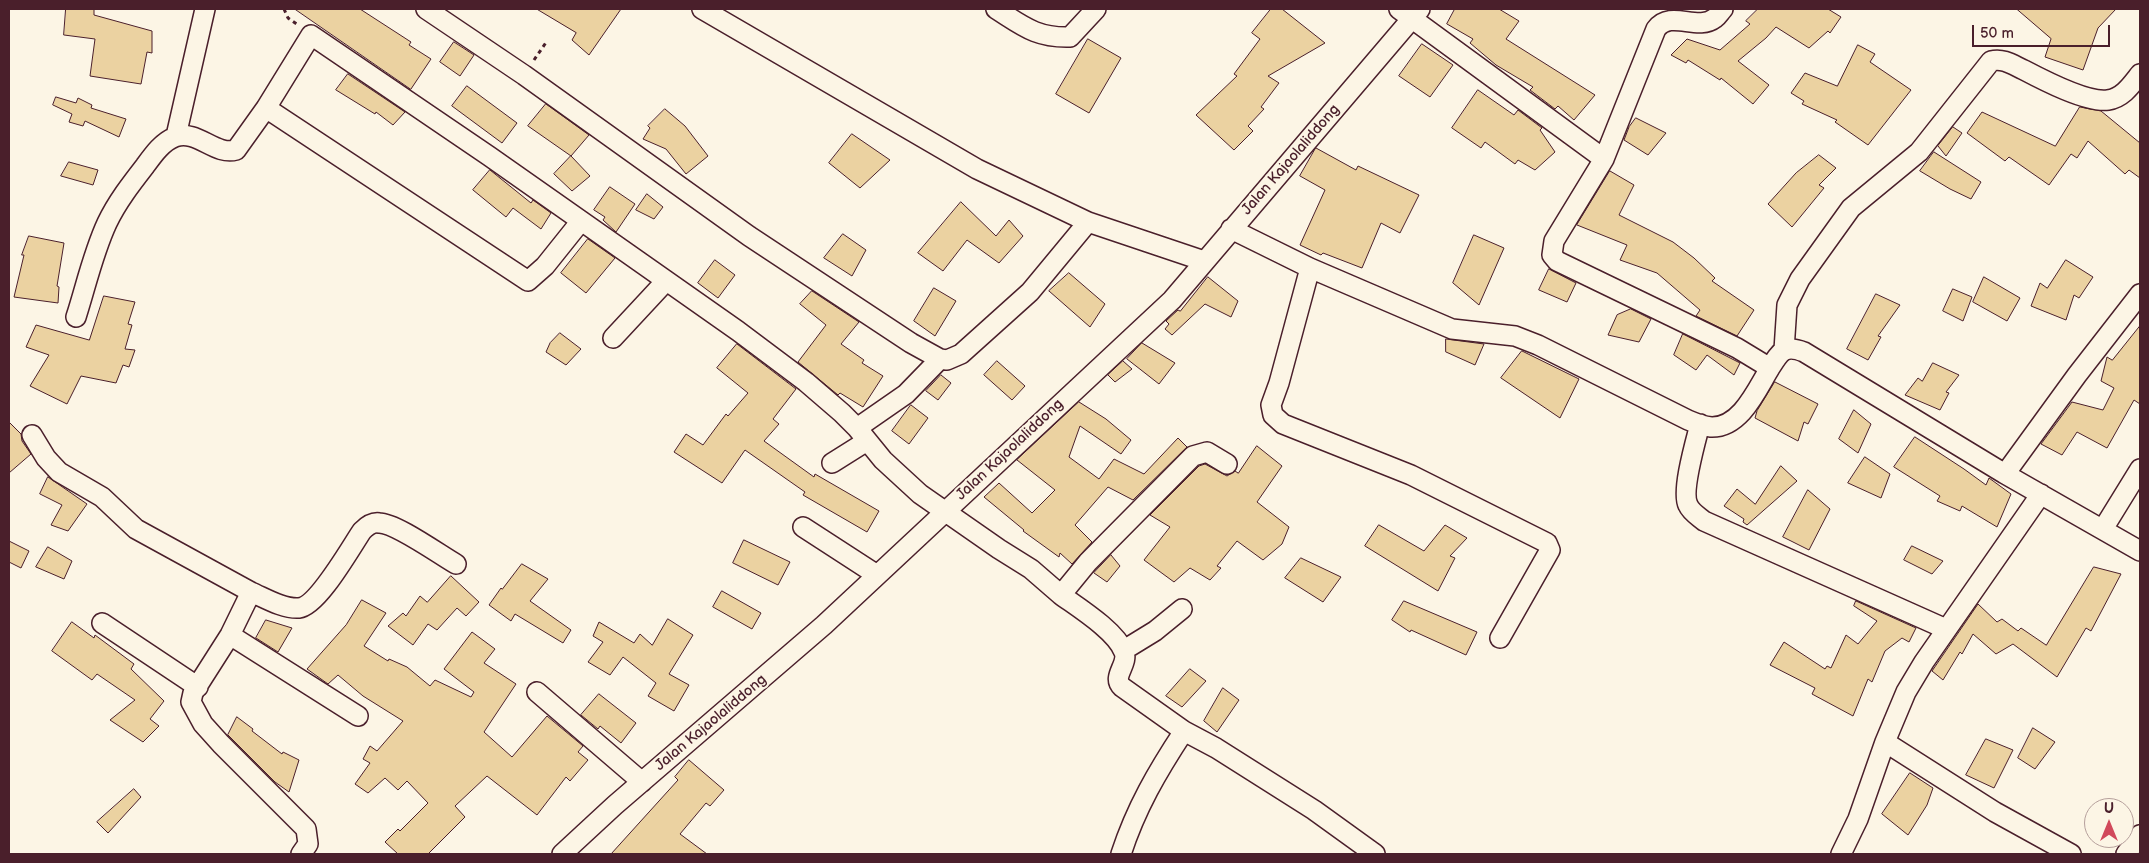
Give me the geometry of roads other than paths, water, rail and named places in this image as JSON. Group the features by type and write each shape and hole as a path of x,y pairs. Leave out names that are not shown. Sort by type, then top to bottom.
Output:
{"street":[{"path":"176,136 205,9"},
{"path":"426,9 524,75 749,236 911,343 940,359 947,360 962,354 996,324 1030,292 1088,222"},
{"path":"702,9 977,169 1088,222 1204,261"},
{"path":"996,9 1043,36 1055,38 1070,37 1096,9"},
{"path":"1723,9 1714,19 1707,22 1691,23 1670,20 1660,25 1604,159 1554,242 1552,254 1557,261 1729,344 1770,368"},
{"path":"1411,12 1604,159"},
{"name":"Jalan Kajaolaliddong","path":"562,854 642,782 764,678 1172,300 1411,12"},
{"path":"76,317 97,247 107,222 124,193 152,156 162,145 176,136 194,137 220,149 230,151 240,146 266,108 309,37 313,36 738,331 798,376 862,434 883,460 903,479 933,504 1032,569 1061,595 1101,625 1124,650 1126,656 1118,678 1119,684 1184,731 1216,748 1314,810 1375,854"},
{"path":"1231,229 1310,268 1452,330 1515,336 1538,345 1700,424 1713,427 1720,426 1727,424 1737,417 1784,350 1787,305 1800,279 1851,208 1919,152 1991,61 2003,60 2052,84 2089,97 2108,100 2123,94 2140,74"},
{"path":"266,108 528,281 545,266 580,221"},
{"path":"1310,268 1271,405 1273,415 1283,424 1412,475 1547,543 1550,550 1500,638"},
{"path":"613,338 666,281"},
{"path":"2005,474 2076,375 2140,294"},
{"path":"1784,350 1792,348 1804,352 2005,474 2140,551"},
{"path":"832,463 906,394 940,359"},
{"path":"1700,424 1686,495 1686,503 1692,512 1704,521 1946,629"},
{"path":"32,435 46,458 59,472 102,498 136,528 251,592 286,606 300,608 308,605 321,591 362,531 368,525 374,523 389,525 456,564"},
{"path":"1061,595 1088,562 1193,456 1207,452 1227,464"},
{"path":"2103,530 2140,470"},
{"path":"1840,854 1858,819 1885,742 1906,692 1946,629 2041,494"},
{"path":"803,527 877,575"},
{"path":"251,592 230,635 193,693 191,702 203,724 221,744 306,829 308,844 301,854"},
{"path":"1124,650 1154,631 1182,609"},
{"path":"102,623 198,687"},
{"path":"230,635 358,716"},
{"path":"537,692 642,782"},
{"path":"1121,854 1130,825 1145,792 1184,731"},
{"path":"1885,742 1995,812 2071,854"},
{"path":"2126,854 2140,835"}]}
